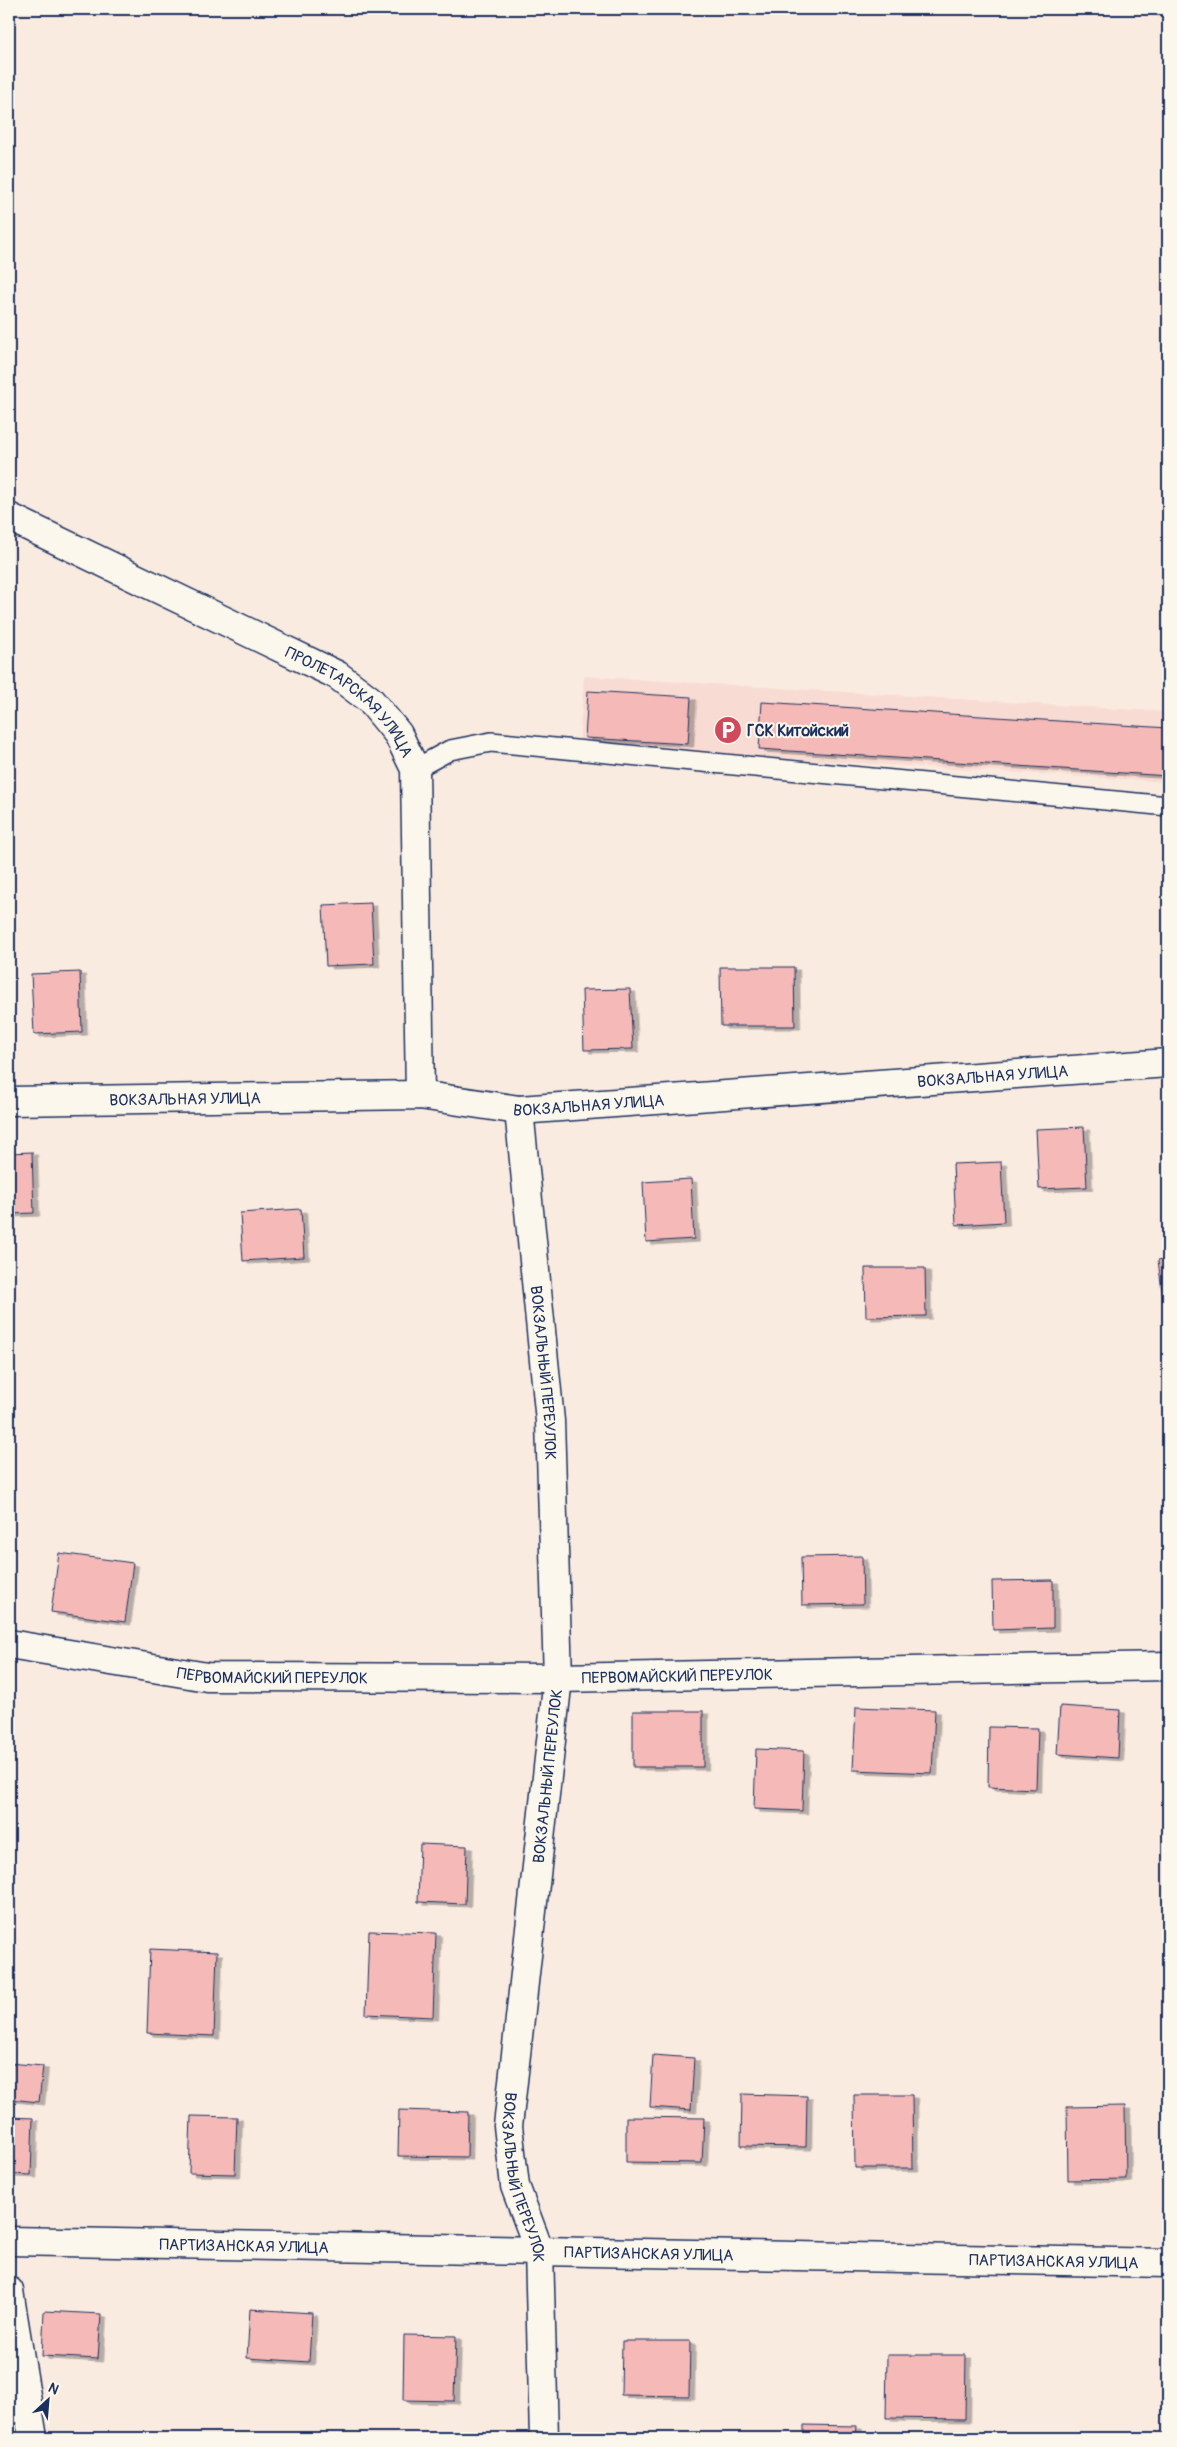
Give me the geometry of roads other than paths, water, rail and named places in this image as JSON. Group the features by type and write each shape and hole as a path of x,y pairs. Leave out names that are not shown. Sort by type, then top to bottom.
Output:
{"street":[{"name":"ПРОЛЕТАРСКАЯ УЛИЦА","path":"9,517 337,674 370,700 398,734 415,769 420,1095"},
{"name":"ВОКЗАЛЬНАЯ УЛИЦА","path":"9,1101 420,1095 519,1110 1168,1063"},
{"name":"ВОКЗАЛЬНЫЙ ПЕРЕУЛОК","path":"519,1110 550,1421 558,1678 508,2126 516,2186 539,2250 544,2438"},
{"name":"ПЕРВОМАЙСКИЙ ПЕРЕУЛОК","path":"9,1644 207,1677 558,1678 1168,1666"},
{"name":"ПАРТИЗАНСКАЯ УЛИЦА","path":"9,2241 1168,2263"},
{"path":"9,2291 33,2438"}],"lane":[{"path":"415,769 450,750 491,742 1168,806"}],"place":[{"name":"ГСК Китойский","path":"728,730"}]}
